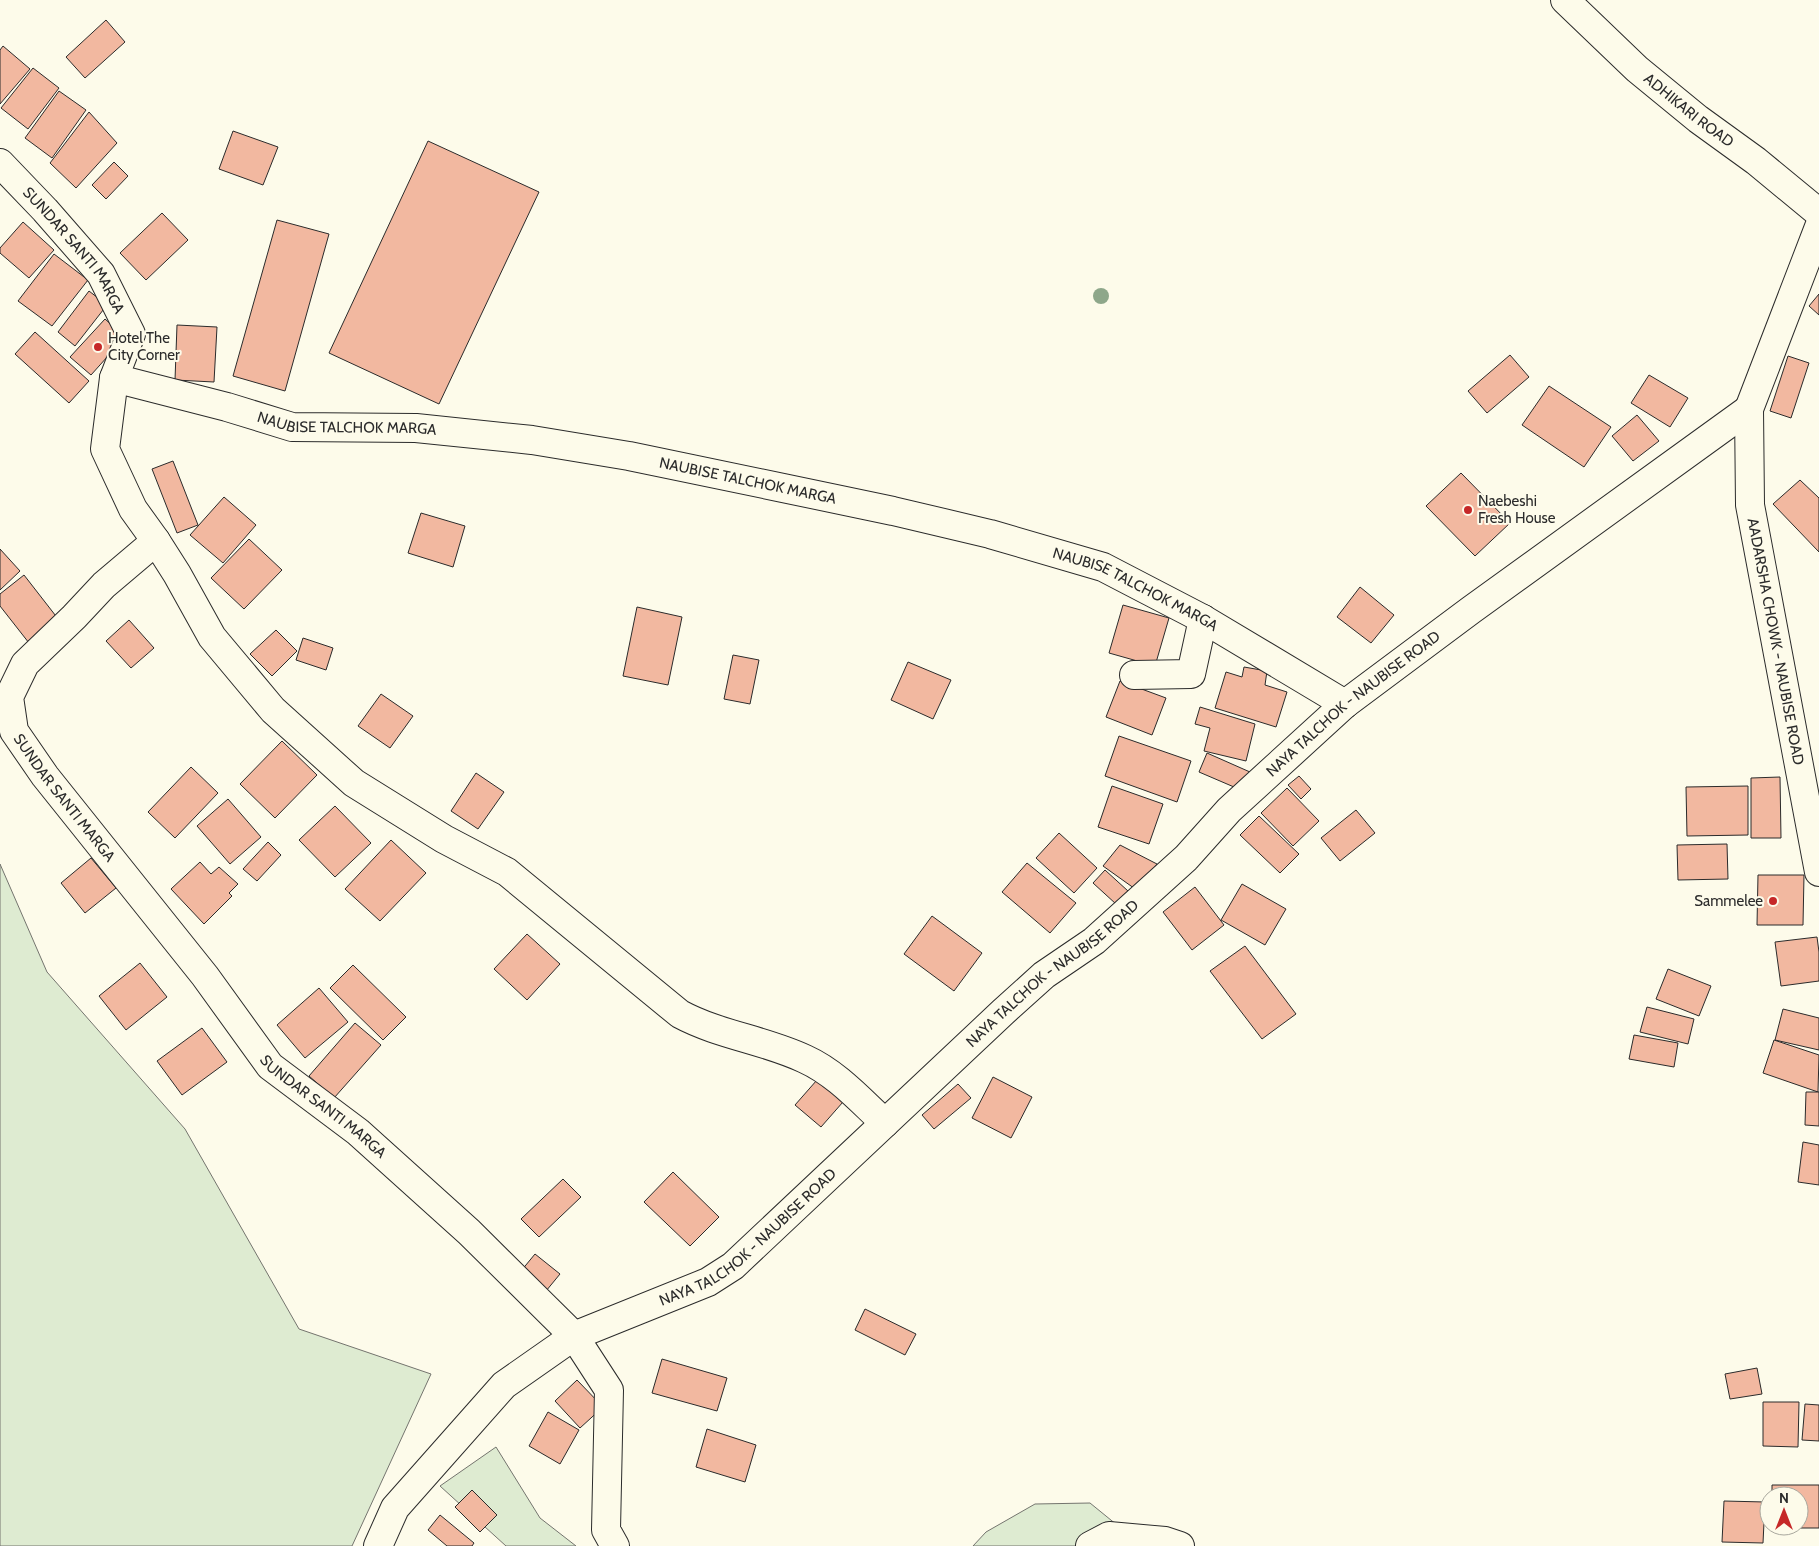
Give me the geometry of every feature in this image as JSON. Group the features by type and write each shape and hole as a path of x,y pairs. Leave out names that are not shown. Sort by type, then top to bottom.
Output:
{"street":[{"name":"ADHIKARI ROAD","path":"1564,0 1637,69 1698,119 1756,161 1819,213"},
{"name":"SUNDAR SANTI MARGA","path":"0,163 45,210 101,274 131,334 114,378 106,449 133,509 156,541 104,585 25,664 9,697 14,731 45,776 205,976 270,1066 358,1132 468,1232 574,1336 610,1390 606,1530 615,1546"},
{"path":"1749,409 1819,227"},
{"name":"NAUBISE TALCHOK MARGA","path":"114,378 228,406 292,427 416,428 532,440 629,456 893,511 990,534 1103,567 1203,619 1345,704"},
{"name":"NAYA TALCHOK - NAUBISE ROAD","path":"378,1546 395,1508 504,1385 574,1336 708,1282 733,1266 1044,975 1094,941 1186,858 1229,810 1345,704 1471,610 1749,409"},
{"name":"AADARSHA CHOWK - NAUBISE ROAD","path":"1749,409 1750,505 1819,872"},
{"path":"156,541 177,574 212,637 273,710 354,783 444,839 507,872 680,1014 699,1024 804,1058 826,1070 885,1123"},
{"path":"1134,675 1191,674 1203,619"},
{"path":"1090,1546 1109,1536 1165,1541 1180,1546"}],"green space":[{"path":"0,864 47,972 185,1129 299,1329 431,1374 352,1546 0,1546"},
{"path":"496,1447 540,1518 576,1546 506,1546 440,1486"},
{"path":"1090,1503 1133,1538 1136,1546 973,1546 986,1532 1035,1504"}],"building":[{"path":"106,20 125,42 85,78 66,57"},
{"path":"3,46 30,69 0,104 0,50"},
{"path":"33,68 59,88 28,129 1,108"},
{"path":"59,91 86,110 52,158 25,138"},
{"path":"89,112 117,143 76,188 50,163"},
{"path":"233,131 278,147 263,185 219,169"},
{"path":"428,141 539,192 439,404 329,353"},
{"path":"114,162 128,176 106,199 92,185"},
{"path":"162,213 188,240 146,280 120,253"},
{"path":"277,220 329,234 285,391 233,376"},
{"path":"23,222 54,250 29,278 0,253 0,248"},
{"path":"54,254 88,280 52,326 18,301"},
{"path":"89,291 107,305 75,346 58,332"},
{"path":"1819,294 1819,315 1809,306"},
{"name":"Hotel The City Corner","path":"105,319 125,337 91,375 70,357"},
{"path":"177,325 217,327 214,382 175,380"},
{"path":"35,332 89,381 69,403 15,354"},
{"path":"1510,355 1529,377 1487,413 1468,391"},
{"path":"1788,356 1809,363 1791,418 1770,411"},
{"path":"1649,375 1688,398 1670,427 1631,403"},
{"path":"1549,386 1611,427 1584,467 1522,425"},
{"path":"1637,415 1659,441 1633,461 1612,436"},
{"path":"173,461 198,525 177,533 152,469"},
{"path":"1461,473 1510,523 1475,556 1426,506"},
{"path":"1800,480 1819,498 1819,552 1773,504"},
{"path":"224,497 256,525 223,563 190,535"},
{"path":"421,513 465,526 453,567 408,553"},
{"path":"249,539 282,570 244,609 211,578"},
{"path":"0,549 20,571 0,590"},
{"path":"24,575 59,620 29,643 0,606 0,594"},
{"path":"1360,587 1394,615 1371,643 1337,617"},
{"path":"1123,605 1169,618 1155,666 1109,653"},
{"path":"637,607 682,617 668,685 623,676"},
{"path":"129,620 154,648 131,668 106,641"},
{"path":"276,630 297,651 272,676 250,654"},
{"path":"303,638 333,648 326,670 296,660"},
{"path":"733,655 759,660 750,704 724,699"},
{"path":"908,662 951,680 933,719 891,700"},
{"path":"1244,667 1267,671 1265,685 1287,692 1276,727 1215,708 1226,672 1242,677"},
{"path":"1120,681 1166,698 1152,735 1106,717"},
{"path":"381,694 413,716 390,748 358,726"},
{"path":"1200,707 1255,724 1246,761 1204,751 1210,728 1195,724"},
{"path":"1119,736 1191,761 1177,802 1105,776"},
{"path":"282,741 317,775 275,818 240,784"},
{"path":"1207,753 1250,772 1241,790 1199,772"},
{"path":"191,767 218,793 175,838 148,812"},
{"path":"476,773 504,792 478,829 451,811"},
{"path":"1299,776 1311,789 1301,799 1288,785"},
{"path":"1780,777 1781,838 1751,838 1751,778"},
{"path":"1112,786 1163,804 1149,844 1098,827"},
{"path":"1748,786 1748,835 1687,836 1686,787"},
{"path":"1287,788 1319,821 1293,846 1261,813"},
{"path":"228,799 261,837 230,864 197,826"},
{"path":"335,806 371,843 335,877 299,840"},
{"path":"1356,810 1375,833 1340,861 1321,838"},
{"path":"1259,816 1299,854 1280,873 1240,835"},
{"path":"1059,833 1097,868 1074,893 1036,858"},
{"path":"391,840 426,873 380,921 345,889"},
{"path":"268,842 281,855 257,881 243,869"},
{"path":"1727,844 1728,879 1678,880 1677,845"},
{"path":"1120,845 1157,864 1138,891 1103,866"},
{"path":"91,858 116,888 85,913 61,883"},
{"path":"200,862 211,874 219,867 238,884 229,893 232,896 204,924 171,889"},
{"path":"1027,863 1076,903 1050,933 1002,892"},
{"path":"1105,870 1128,891 1116,904 1093,883"},
{"name":"Sammelee","path":"1758,875 1804,875 1803,925 1757,925"},
{"path":"1242,884 1286,909 1265,945 1221,920"},
{"path":"1195,887 1224,925 1192,950 1163,912"},
{"path":"932,916 982,953 954,991 904,954"},
{"path":"527,934 560,964 527,1000 494,969"},
{"path":"1817,937 1819,981 1781,986 1775,942"},
{"path":"1245,946 1296,1014 1262,1039 1210,971"},
{"path":"140,963 167,997 126,1030 99,996"},
{"path":"353,965 406,1017 383,1040 330,988"},
{"path":"1668,969 1711,986 1699,1016 1656,999"},
{"path":"319,988 348,1022 305,1058 277,1025"},
{"path":"1647,1007 1694,1019 1688,1044 1640,1032"},
{"path":"1783,1009 1819,1018 1819,1050 1775,1040"},
{"path":"355,1023 381,1045 334,1098 309,1076"},
{"path":"202,1028 227,1062 182,1095 157,1061"},
{"path":"1634,1035 1678,1043 1674,1067 1629,1059"},
{"path":"1774,1040 1819,1055 1818,1092 1763,1073"},
{"path":"824,1072 850,1094 821,1127 795,1105"},
{"path":"993,1077 1032,1097 1011,1138 972,1118"},
{"path":"958,1084 971,1098 934,1129 922,1115"},
{"path":"1806,1092 1819,1092 1819,1126 1805,1125"},
{"path":"1803,1142 1819,1145 1819,1185 1798,1182"},
{"path":"673,1172 719,1217 690,1246 644,1202"},
{"path":"563,1179 581,1197 539,1237 521,1219"},
{"path":"535,1254 560,1274 546,1291 521,1271"},
{"path":"865,1309 916,1334 905,1355 855,1330"},
{"path":"662,1359 727,1378 717,1411 652,1393"},
{"path":"1757,1368 1762,1394 1730,1399 1725,1374"},
{"path":"577,1380 603,1407 580,1428 555,1401"},
{"path":"1763,1402 1799,1402 1798,1447 1763,1446"},
{"path":"1805,1404 1819,1405 1819,1441 1802,1440"},
{"path":"548,1412 579,1430 560,1464 529,1446"},
{"path":"707,1429 756,1445 745,1482 696,1467"},
{"path":"1819,1485 1819,1528 1809,1528 1809,1486 1772,1486"},
{"path":"472,1490 497,1515 480,1532 455,1507"},
{"path":"1724,1501 1759,1502 1759,1536 1763,1536 1763,1543 1722,1542"},
{"path":"440,1515 474,1543 472,1546 447,1546 428,1530"}],"place":[{"name":"Hotel The City Corner","path":"98,347"},
{"name":"Naebeshi Fresh House","path":"1468,510"},
{"name":"Sammelee","path":"1773,901"}]}
